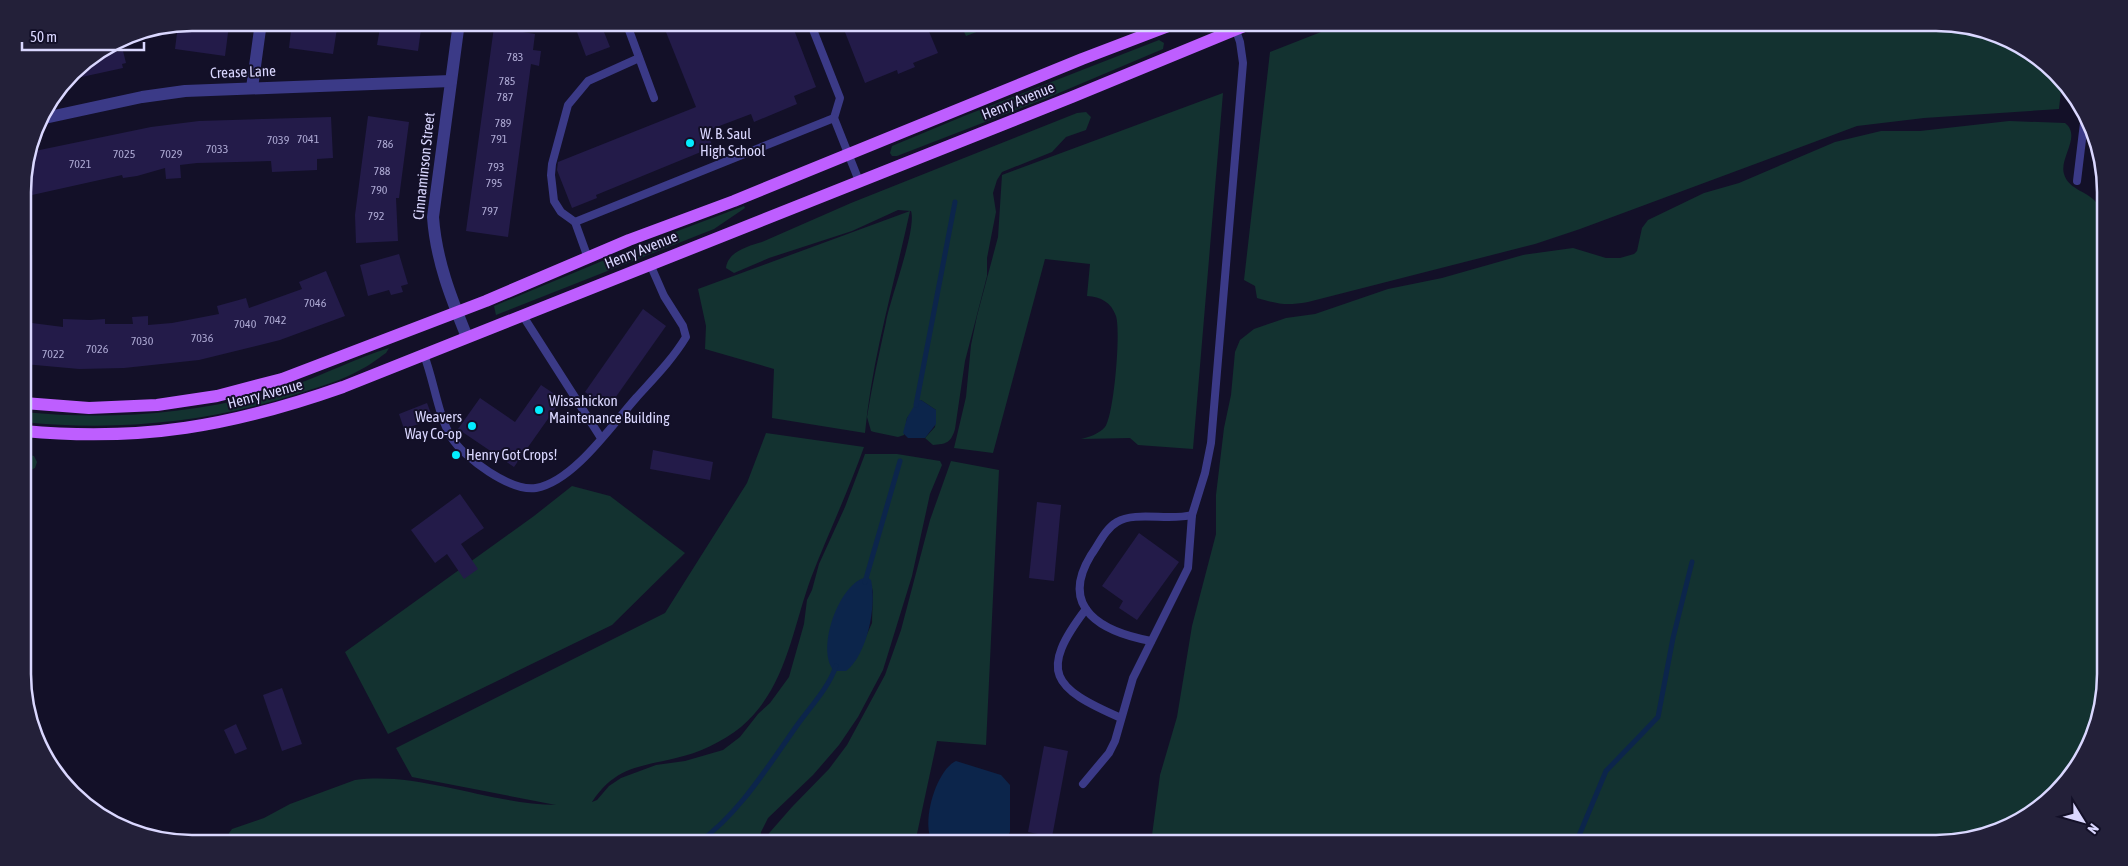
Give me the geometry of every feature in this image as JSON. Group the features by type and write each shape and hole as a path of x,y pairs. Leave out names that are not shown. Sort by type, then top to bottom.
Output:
{"main road":[{"name":"Henry Avenue","path":"32,404 119,408 164,404 250,389 312,369 849,156 1073,63 1155,31"},
{"name":"Henry Avenue","path":"31,431 112,435 174,430 230,421 303,402 1072,97 1222,31"}],"street":[{"path":"252,88 260,32"},
{"name":"Cinnaminson Street","path":"457,32 433,217 440,266 467,337"},
{"name":"Crease Lane","path":"50,117 164,93 450,81"}],"lane":[{"path":"1083,784 1109,753 1115,741 1133,678 1188,568 1192,515 1206,473 1211,443 1243,63 1235,31"},
{"path":"630,32 654,98"},
{"path":"814,32 840,98 834,118 859,181"},
{"path":"588,258 575,222 561,212 554,201 551,174 552,164 568,105 588,81 639,58"},
{"path":"575,222 834,118"},
{"path":"2076,181 2083,127"},
{"path":"424,355 446,427 452,439 468,455 506,482 526,489 549,484 571,468 601,438 670,361 686,337 684,326 664,296 650,264"},
{"path":"523,316 601,438"},
{"path":"1151,641 1124,636 1108,628 1086,609 1081,603 1078,585 1082,570 1107,531 1115,523 1139,518 1178,518 1192,515"},
{"path":"1086,609 1067,634 1058,655 1058,670 1062,682 1074,694 1121,718"}],"green space":[{"path":"1323,31 1936,31 1967,34 2007,48 2025,58 2042,71 2061,91 2059,109 1924,118 1857,126 1535,244 1308,302 1282,304 1257,298 1255,286 1244,280 1270,52"},
{"path":"964,32 978,32 966,36"},
{"path":"1159,40 1164,43 1163,49 1047,98 897,156 892,156 890,153 892,146"},
{"path":"1223,93 1193,449 1138,445 1130,438 1081,439 1100,432 1105,427 1108,419 1116,373 1118,338 1116,316 1105,301 1087,296 1090,264 1045,259 993,453 954,448 966,397 971,345 977,316 998,237 1002,175"},
{"path":"1086,112 1091,117 1086,130 1066,137 1052,152 1002,172 997,180 993,193 996,212 987,258 987,276 965,361 955,429 950,440 945,443 933,445 925,438 935,427 936,410 921,400 907,418 904,435 898,437 871,431 867,417 888,311 907,248 912,220 911,211 898,210 852,231 769,258 734,273 726,268 731,257 740,250 851,203 1077,113"},
{"path":"2009,121 2065,123 2070,128 2071,141 2064,161 2064,174 2070,184 2097,204 2097,674 2094,705 2088,726 2070,763 2050,788 2034,802 2007,818 1967,832 1947,834 1152,834 1160,775 1177,717 1192,626 1216,534 1216,495 1224,428 1231,395 1235,352 1240,340 1254,329 1286,318 1315,314 1388,289 1442,278 1523,255 1573,248 1606,258 1620,258 1634,254 1637,251 1642,228 1648,220 1704,193 1739,183 1835,142 1881,131 1920,131"},
{"path":"744,206 745,208 714,229 496,315 494,306 643,244"},
{"path":"910,211 878,349 865,433 772,418 774,369 705,349 706,326 698,289"},
{"path":"389,348 386,353 370,364 340,380 235,411 165,422 130,425 95,426 32,423 32,413 92,416 126,415 194,408 228,402 294,385"},
{"path":"766,433 864,447 811,578 786,658 768,695 756,712 741,727 710,746 685,756 639,767 619,775 601,790 592,802 597,800 609,786 621,778 656,765 685,761 723,750 740,737 758,714 770,703 789,677 804,624 807,600 812,590 819,564 845,507 865,454 897,454 940,461 942,465 930,494 912,576 883,670 858,717 839,745 813,775 768,818 761,835 228,835 232,829 264,818 290,804 355,780 379,778 404,780 505,799 556,805 412,777 396,748 665,613 747,483","holes":["873,588 872,623 855,661"]},
{"path":"31,455 37,462 35,468 31,470"},
{"path":"951,461 999,470 986,745 937,741 917,835 768,835 829,769 847,745 885,675 901,630 930,520"},
{"path":"572,486 610,496 685,553 612,625 388,734 345,652 534,516"}],"water":[{"path":"921,400 936,410 936,424 925,438 908,438 903,433 907,418 917,401"},
{"path":"867,577 871,580 873,603 865,642 860,654 846,671 834,671 829,661 827,648 833,618 839,603 847,591 857,582"},
{"path":"956,761 1001,775 1010,785 1009,835 929,835 928,823 932,798 942,775"}],"building":[{"path":"177,32 228,32 225,56 175,49"},
{"path":"291,32 336,32 333,54 289,48"},
{"path":"379,32 421,32 418,51 377,45"},
{"path":"493,32 522,32 535,34 533,50 541,51 539,66 531,64 508,237 466,231"},
{"path":"577,32 604,32 610,47 586,56"},
{"path":"666,32 795,32 816,87 794,96 797,104 754,122 751,114 706,131 713,147 596,195 597,198 572,208 557,170 558,162 696,107"},
{"path":"845,32 929,32 938,53 913,63 915,67 898,74 897,70 865,83"},
{"path":"116,51 123,51 126,63 122,64 123,68 80,77 94,64"},
{"path":"368,116 409,122 399,198 396,198 398,241 356,243 355,215"},
{"path":"331,117 333,158 317,159 317,170 272,172 271,161 180,165 181,178 166,179 165,168 137,176 123,178 122,175 32,195 34,161 37,151 151,127 199,121"},
{"path":"399,254 408,284 401,286 403,292 391,295 389,290 368,296 360,265"},
{"path":"326,271 345,316 280,340 199,360 124,368 79,369 32,365 32,323 63,327 63,319 105,319 105,324 133,324 132,317 148,316 148,325 172,323 219,314 217,306 246,298 249,308 302,289 299,282"},
{"path":"643,309 666,326 608,408 585,392"},
{"path":"541,385 562,399 514,467 458,429 480,398 515,422"},
{"path":"427,403 433,419 404,429 399,414"},
{"path":"653,450 713,462 710,480 650,469"},
{"path":"460,494 484,528 461,544 478,569 464,579 447,554 435,563 411,530"},
{"path":"1037,502 1061,505 1054,581 1029,578"},
{"path":"1139,533 1179,562 1137,620 1119,608 1123,601 1102,586"},
{"path":"282,688 302,744 282,751 263,695"},
{"path":"236,724 247,749 235,754 224,730"},
{"path":"1044,746 1068,751 1052,835 1028,832"}],"waterway":[{"path":"916,405 955,202"},
{"path":"865,582 900,461"},
{"path":"1580,834 1606,771 1658,717 1673,638 1692,562"},
{"path":"708,835 727,818 752,788 824,689 836,666"}],"place":[{"name":"W. B. Saul High School","path":"690,143"},
{"name":"Wissahickon Maintenance Building","path":"539,410"},
{"name":"Weavers Way Co-op","path":"472,426"},
{"name":"Henry Got Crops!","path":"456,455"}]}
